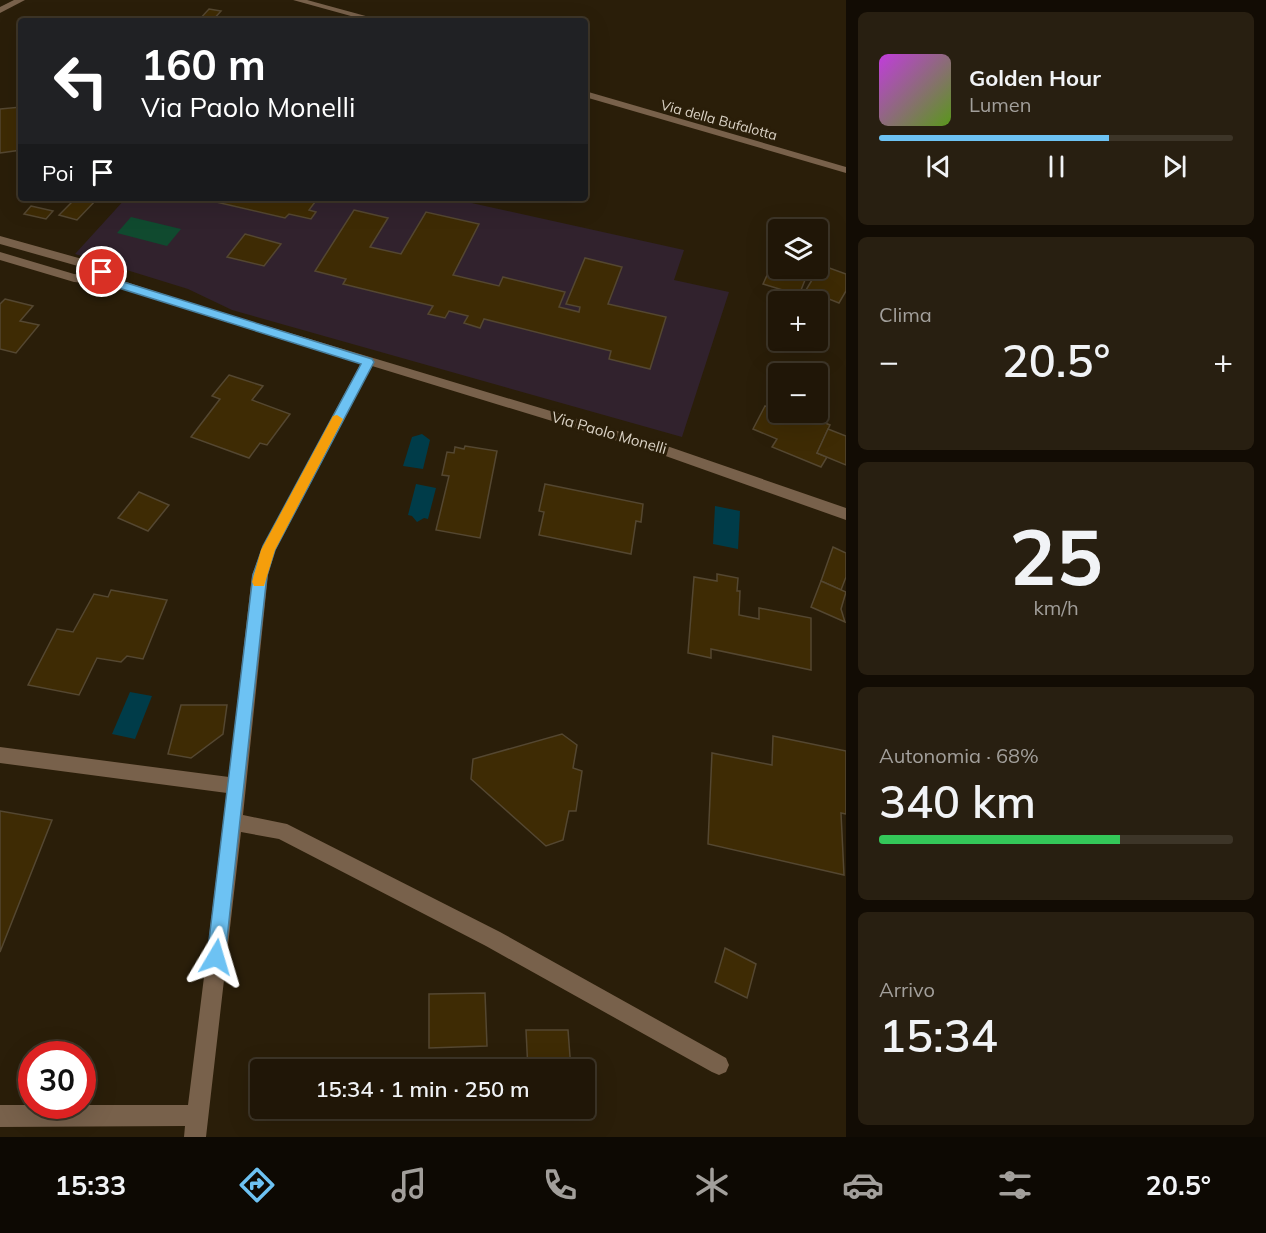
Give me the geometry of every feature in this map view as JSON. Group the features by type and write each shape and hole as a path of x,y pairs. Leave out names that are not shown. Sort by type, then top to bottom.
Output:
{"street":[{"path":"0,10 21,0"},
{"path":"297,0 368,18"},
{"name":"Via della Bufalotta","path":"588,95 646,114 846,170"},
{"name":"Via Paolo Monelli","path":"0,240 96,267 110,281 267,333 690,457 846,514"},
{"path":"0,256 75,278 110,281"},
{"path":"195,1137 260,575 268,550 368,362"},
{"path":"0,754 236,786"},
{"path":"233,822 281,830 493,939 719,1065"},
{"path":"0,1116 197,1115"}],"shaded area":[{"path":"123,201 463,201 684,250 674,280 729,292 682,437 232,310 188,289 75,254"}],"green space":[{"path":"131,217 181,229 167,246 117,233"}],"water":[{"path":"422,434 430,440 423,469 403,466 412,437"},
{"path":"416,484 436,488 428,519 424,518 417,522 408,515"},
{"path":"715,506 740,511 738,549 713,544"},
{"path":"130,692 152,696 135,739 112,734"}],"building":[{"path":"209,9 221,11 215,18 201,18"},
{"path":"18,107 18,150 0,153 0,109"},
{"path":"73,201 95,201 77,220 59,215"},
{"path":"212,201 316,201 309,210 316,212 311,219 289,214 285,218"},
{"path":"31,206 53,211 46,219 24,214"},
{"path":"354,210 388,218 370,247 401,254 426,212 479,224 453,275 499,286 503,277 565,292 559,307 579,312 580,307 566,304 585,258 622,267 608,304 666,317 650,369 609,359 611,351 484,319 480,328 464,323 468,316 449,311 445,318 428,314 433,306 343,284 346,279 315,271"},
{"path":"245,234 281,244 264,266 227,257"},
{"path":"828,268 846,274 846,291 839,303 828,299 828,291 806,290 813,279 828,279"},
{"path":"768,273 768,279 805,279 801,291 786,291 763,284"},
{"path":"5,299 33,306 20,321 39,325 16,353 0,349 0,304"},
{"path":"229,375 263,386 252,400 290,414 267,445 260,443 249,458 191,437 220,399 212,396"},
{"path":"765,406 768,407 768,423 825,423 830,425 817,453 827,457 821,467 772,447 777,439 753,429"},
{"path":"828,429 846,436 846,465 817,453"},
{"path":"465,446 497,451 480,538 436,530 449,476 442,475 447,452 454,453 455,447 464,449"},
{"path":"545,484 643,504 641,522 636,521 631,554 539,535 544,512 539,511"},
{"path":"139,492 169,505 148,531 118,518"},
{"path":"833,547 846,553 846,577 841,590 821,581"},
{"path":"717,574 738,578 739,615 759,619 759,608 811,618 811,670 711,649 711,658 688,653 694,577 717,581"},
{"path":"821,581 846,592 841,609 845,622 811,607"},
{"path":"111,590 167,600 143,659 127,656 121,662 97,658 79,695 28,685 57,629 73,632 94,594 108,597"},
{"path":"181,705 227,705 223,734 191,758 168,754"},
{"path":"562,734 577,745 573,768 582,771 576,811 569,811 563,840 546,846 471,779 473,759"},
{"path":"773,736 846,751 846,814 841,813 844,875 708,844 712,753 772,765"},
{"path":"0,811 52,820 0,952"},
{"path":"725,948 756,964 747,998 715,982"},
{"path":"485,993 487,1046 429,1048 429,994"},
{"path":"526,1030 568,1030 570,1059 527,1059"}],"slow traffic":[{"path":"259,582 268,550 337,419"}],"route":[{"path":"102,272 110,281 191,309 368,362 268,550 260,575 216,957"}]}
